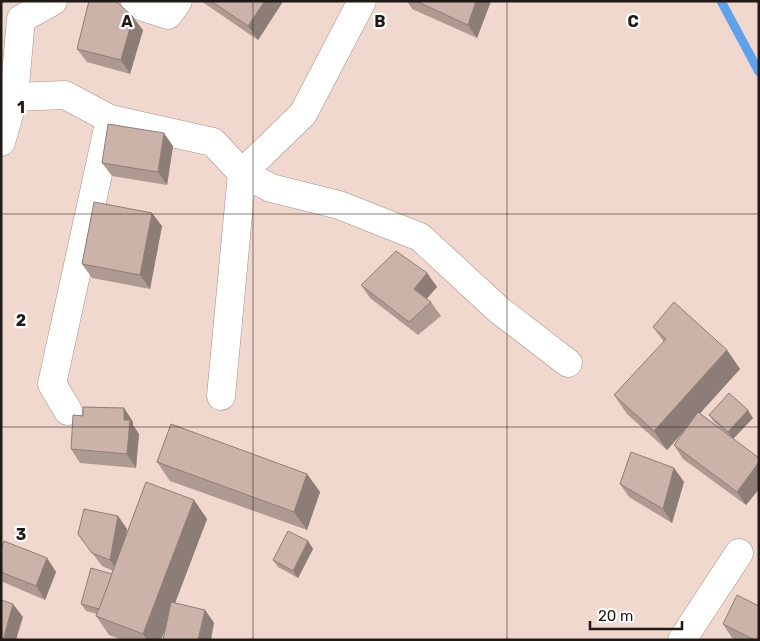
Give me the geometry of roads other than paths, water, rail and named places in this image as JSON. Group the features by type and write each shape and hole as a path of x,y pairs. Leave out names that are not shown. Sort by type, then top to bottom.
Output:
{"street":[{"path":"1,142 14,97 18,10 53,1"},
{"path":"136,1 143,7 168,15 178,1"},
{"path":"221,396 242,173 304,114 362,1"},
{"path":"14,97 65,95 110,119 213,142 242,173 271,188 338,205 420,237 499,310 568,363"},
{"path":"68,410 52,384 110,119"},
{"path":"682,640 739,553"}],"waterway":[{"path":"721,1 759,72"}]}
